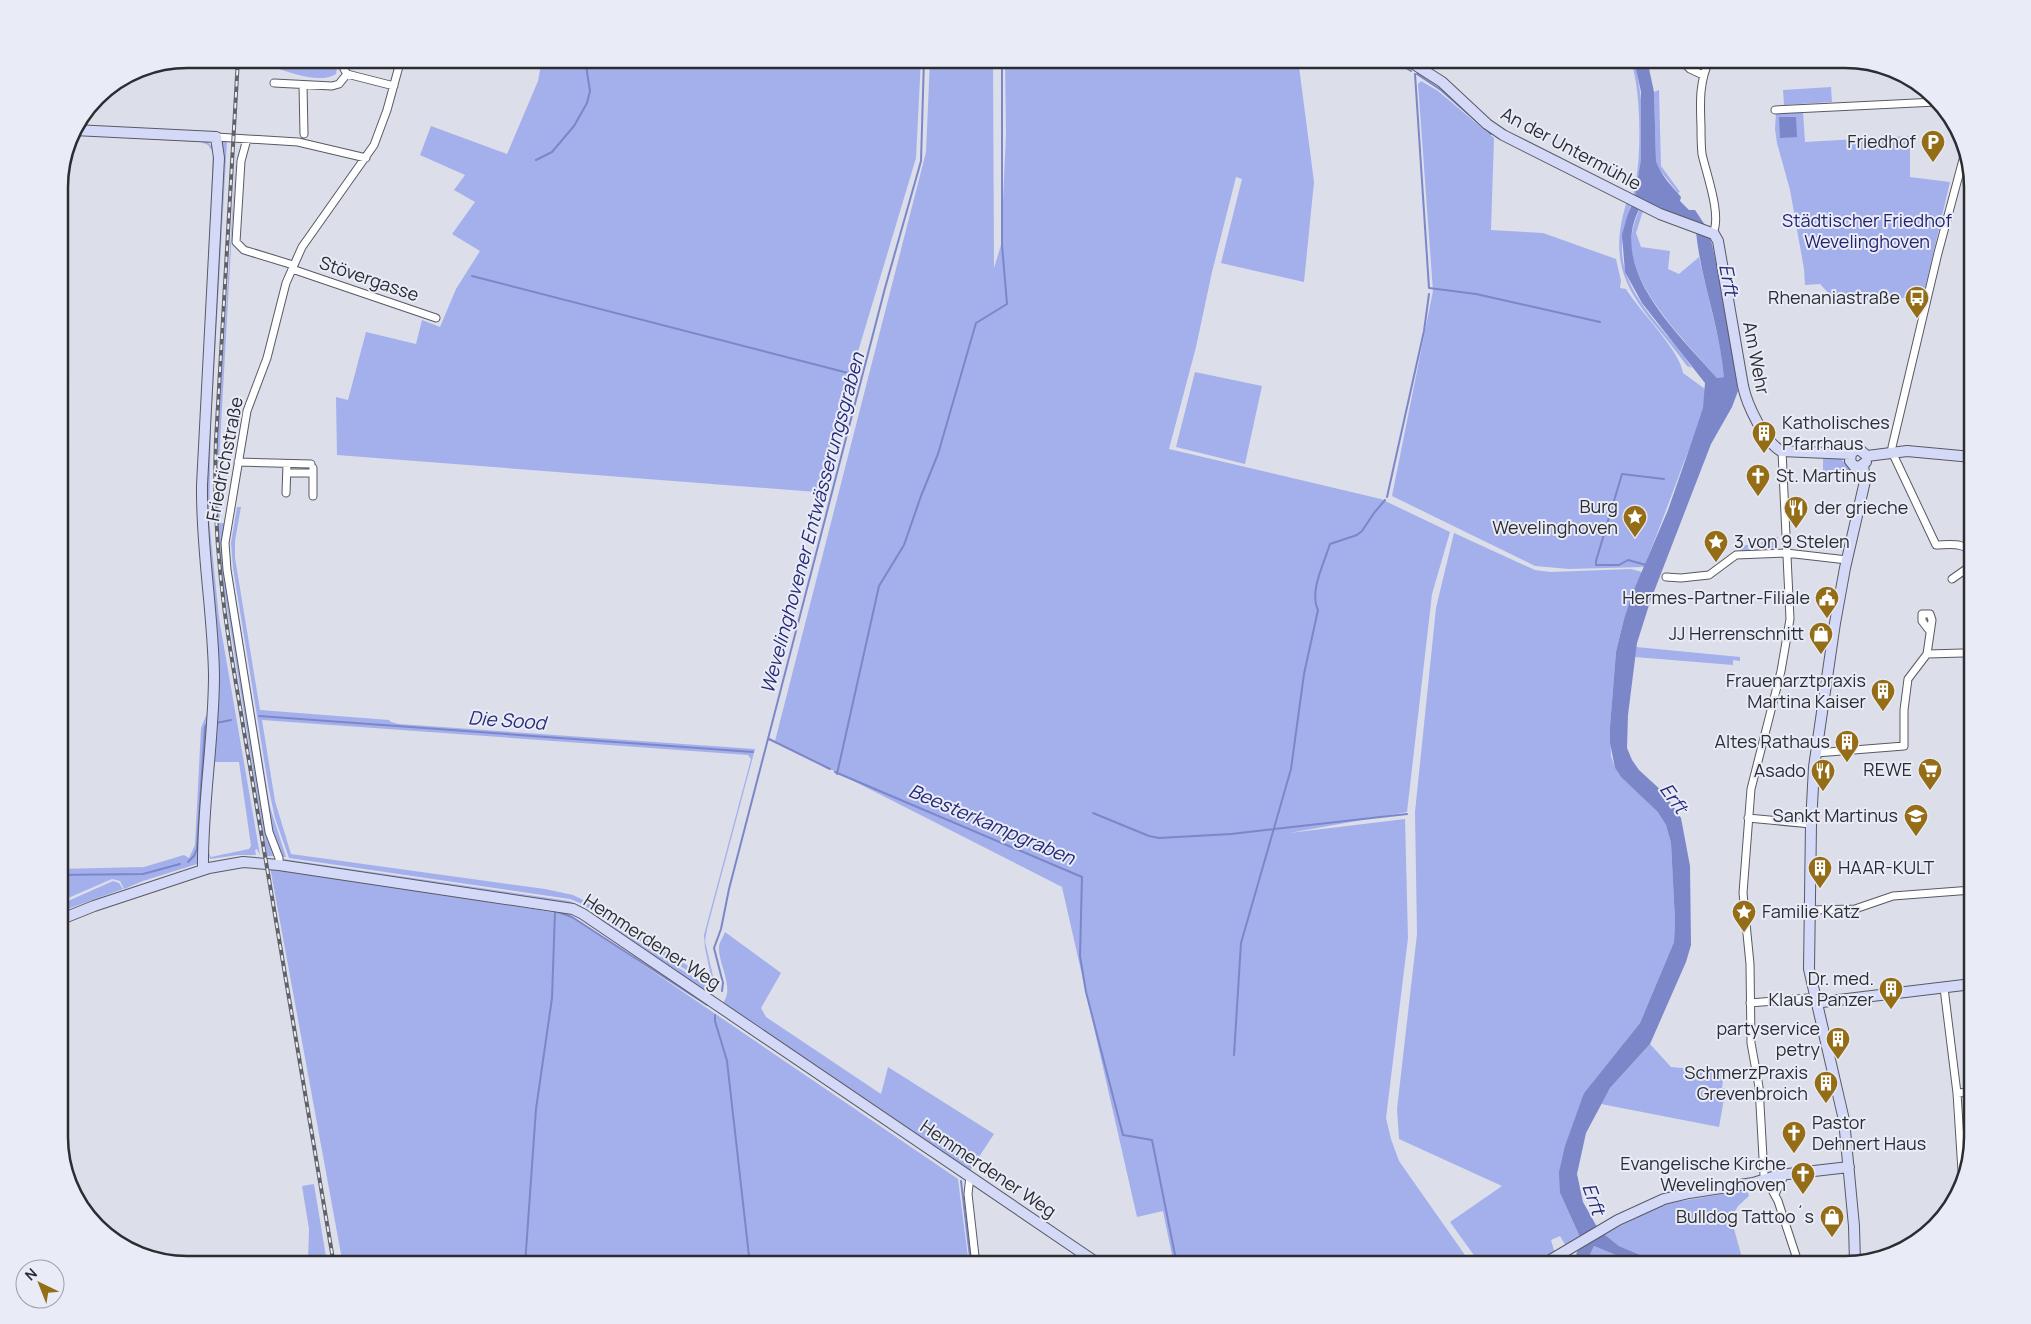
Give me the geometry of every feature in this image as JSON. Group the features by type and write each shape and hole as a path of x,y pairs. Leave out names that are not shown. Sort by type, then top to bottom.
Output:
{"main road":[{"name":"An der Untermühle","path":"1420,68 1442,82 1500,134 1638,202 1689,225 1710,232"},
{"path":"82,130 216,137 219,158 202,485 202,532 212,624 214,679 203,869"},
{"name":"Am Wehr","path":"1710,232 1718,239 1745,394 1754,416 1774,445 1782,451"},
{"path":"1782,451 1851,454 1850,459 1853,465 1858,467 1865,461 1892,452 1908,451 1963,456"},
{"path":"1855,1255 1854,1226 1843,1113 1809,969 1811,824 1816,752 1826,678 1847,560 1864,485 1865,461"},
{"name":"Hemmerdener Weg","path":"68,916 203,869 243,862 279,865 561,906 578,911 1087,1256"},
{"path":"1815,1000 1822,1002 1963,985"},
{"path":"1558,1256 1605,1226 1669,1197 1766,1180 1785,1174 1848,1167"}],"street":[{"path":"344,68 347,74 394,86"},
{"name":"Friedrichstraße","path":"279,865 280,861 269,832 226,566 225,545 230,509 247,411 267,358 284,290 292,267 302,247 366,158 381,129 398,68"},
{"path":"1689,68 1703,75"},
{"name":"Am Wehr","path":"1706,68 1703,75 1700,98 1702,148 1712,188 1715,226 1710,232"},
{"path":"274,82 332,86 338,84 347,74"},
{"path":"303,85 304,134"},
{"path":"1775,110 1928,102"},
{"path":"216,137 311,144 366,158"},
{"name":"Stövergasse","path":"247,139 241,162 236,242 244,250 436,318"},
{"path":"1961,168 1939,246 1892,452 1936,545 1963,546"},
{"path":"1782,451 1790,625 1778,684 1752,785 1743,896 1750,964 1751,1043 1759,1087 1763,1160 1766,1180 1784,1218 1796,1256"},
{"path":"238,462 287,464 313,468"},
{"path":"286,493 287,464"},
{"path":"287,473 313,468"},
{"path":"313,468 313,496"},
{"path":"1666,577 1681,578 1709,575 1736,555 1786,553 1847,560"},
{"path":"1952,578 1963,572"},
{"path":"1816,752 1904,746 1904,710 1908,679 1927,654 1929,630"},
{"path":"1927,654 1962,653"},
{"path":"1748,818 1811,824"},
{"path":"1810,910 1855,909 1893,896 1963,891"},
{"path":"1944,988 1957,1093 1961,1157"},
{"path":"1750,1003 1808,998 1815,1000"},
{"path":"1957,1093 1963,1093"},
{"path":"1774,1194 1785,1174"},
{"path":"970,1176 968,1194 975,1256"}],"green space":[{"path":"277,68 337,68 336,74 329,77 312,78"},
{"path":"540,68 921,68 916,158 816,492 337,455 336,397 348,400 366,332 416,344 422,320 440,327 456,289 480,251 452,234 475,202 454,190 465,175 420,155 431,126 507,154 538,81"},
{"path":"930,68 993,68 994,268 1001,245 1006,134 1005,68 1299,68 1314,182 1304,282 1221,263 1242,179 1236,177 1212,272 1196,347 1169,449 1381,499 1450,532 1432,594 1407,812 1289,833 1405,819 1408,938 1386,1118 1399,1161 1466,1256 1172,1256 1163,1211 1137,1217 1062,887 775,741 926,152"},
{"path":"1633,68 1637,68 1642,106 1641,159 1635,196 1633,195 1638,165 1639,107"},
{"path":"1421,81 1438,91 1494,138 1491,230 1543,233 1616,259 1621,281 1620,288 1626,289 1667,342 1675,353 1683,373 1705,389 1703,410 1697,431 1644,567 1569,569 1535,566 1392,496 1433,291 1418,84"},
{"path":"1831,87 1832,102 1784,105 1783,90"},
{"path":"1659,90 1661,166 1680,192 1678,193 1659,169 1656,161 1654,92"},
{"name":"Städtischer Friedhof Wevelinghoven","path":"1803,112 1805,142 1910,136 1910,177 1950,182 1923,297 1836,301 1820,284 1805,285 1804,269 1790,190 1775,129 1776,113"},
{"path":"81,133 206,140 214,149 199,492 211,678 197,864 124,889 120,881 112,879 68,898 68,869 144,867 184,855 189,858 195,845 201,728 208,711 210,664 197,512 213,152 208,145 201,142 79,136"},
{"path":"223,141 227,141 211,424 209,519 219,618 260,855 257,849 255,850 256,855 238,855 210,859 207,849 214,726 204,506 221,146","holes":["213,762 239,762 251,846 249,849 211,857 208,852 208,841"]},
{"path":"237,141 217,490 219,415"},
{"path":"1627,201 1631,204 1622,249 1624,266 1630,282 1648,312 1692,368 1687,366 1643,309 1623,273 1620,253 1620,229"},
{"path":"1640,208 1643,211 1636,233 1641,247 1670,251 1668,269 1679,274 1699,257 1723,359 1725,377 1717,378 1678,333 1651,298 1641,280 1634,263 1631,245 1634,226"},
{"path":"1195,372 1262,386 1245,464 1176,447"},
{"path":"1840,458 1855,473 1830,475 1830,479 1823,479 1823,459"},
{"path":"218,497 220,523 225,523 222,543 223,562 275,856 267,856 223,583"},
{"path":"233,506 235,507 229,542 231,568 270,807 286,857 281,857 272,830 227,549"},
{"path":"237,507 241,507 235,541 235,558 260,710 389,720 399,724 755,749 707,929 705,941 715,985 710,985 582,904 570,899 289,858 275,818 269,790 233,568 231,543","holes":["262,720 748,755 751,759 704,935 712,981 573,895 545,889 291,854 275,801"]},
{"path":"1454,533 1535,570 1550,572 1631,569 1642,572 1624,619 1616,652 1610,726 1611,756 1615,768 1621,777 1659,812 1666,825 1671,843 1675,921 1674,942 1640,1023 1584,1093 1560,1193 1580,1237 1566,1246 1560,1236 1551,1240 1555,1254 1552,1256 1475,1256 1450,1222 1502,1186 1399,1139 1397,1109 1417,934 1415,812 1436,608"},
{"path":"1778,537 1777,549 1740,551 1742,545 1748,545 1748,549 1761,549 1762,538"},
{"path":"1636,647 1740,657 1740,661 1733,660 1733,665 1635,657"},
{"path":"283,859 569,901 581,906 712,989 713,993 710,995 582,911 284,861"},
{"path":"270,867 570,915 958,1179 968,1256 341,1256"},
{"path":"113,881 119,883 123,889 68,909 68,901"},
{"path":"725,932 781,973 761,1008 766,1017 881,1094 888,1067 994,1134 971,1169 971,1173 723,1003 726,997 727,983 719,954 719,947"},
{"path":"1650,1044 1671,1067 1724,1072 1722,1088 1726,1088 1719,1127 1601,1104 1610,1088"},
{"path":"314,1184 326,1256 308,1256 309,1229 302,1186"},
{"path":"1747,1190 1749,1196 1738,1206 1731,1218 1742,1256 1643,1256 1619,1246 1604,1234 1651,1210 1670,1203"},
{"path":"1594,1246 1618,1256 1589,1256"}],"shaded area":[{"path":"1636,68 1649,68 1654,92 1656,161 1667,180 1681,197 1680,201 1689,210 1695,210 1705,225 1712,244 1723,296 1738,391 1732,407 1711,444 1650,602 1637,643 1628,715 1627,748 1632,760 1639,770 1664,793 1681,818 1690,866 1691,945 1686,962 1650,1044 1610,1088 1586,1133 1577,1174 1583,1202 1597,1227 1580,1237 1560,1193 1559,1172 1565,1146 1584,1093 1640,1023 1674,942 1675,921 1671,843 1666,825 1658,812 1621,777 1615,768 1610,743 1616,652 1624,619 1633,592 1668,510 1693,438 1703,408 1705,383 1642,303 1625,272 1622,235 1635,196 1641,159 1641,92","holes":["1644,201 1675,215 1696,232 1698,250 1719,341 1724,377 1717,378 1665,319 1650,297 1638,273 1632,249 1633,225"]},
{"path":"1779,117 1796,117 1797,137 1780,138"},
{"path":"1604,1234 1619,1246 1643,1256 1618,1256 1594,1246 1589,1256 1576,1256 1577,1251"}],"waterway":[{"path":"536,160 552,152 574,126 587,103 590,91 586,68"},
{"name":"Wevelinghovener Entwässerungsgraben","path":"722,991 723,983 714,948 721,929 729,889 885,288 921,161 924,68"},
{"path":"837,774 879,586 904,545 938,454 976,323 1007,304 1002,245 1002,68"},
{"path":"1406,68 1411,71"},
{"path":"1415,74 1429,288 1476,294 1600,322"},
{"path":"1417,74 1441,90 1491,134"},
{"path":"472,276 852,374"},
{"path":"1387,497 1424,331 1429,294"},
{"path":"1646,565 1628,560 1619,565 1596,565 1596,561 1622,474 1664,479"},
{"path":"1234,1055 1241,943 1291,769 1304,674 1318,610 1315,595 1318,577 1330,544 1357,535 1385,500"},
{"name":"Die Sood","path":"259,716 753,752"},
{"name":"Die Sood","path":"216,723 231,720"},
{"name":"Die Sood","path":"188,862 194,856 197,849 205,727 207,724"},
{"name":"Beesterkampgraben","path":"769,739 830,769"},
{"name":"Beesterkampgraben","path":"835,772 1082,877 1080,956 1086,992 1123,1135 1152,1140 1175,1256"},
{"path":"1093,813 1149,836 1159,838 1231,834 1407,814"},
{"name":"Die Sood","path":"68,875 143,874 180,864"},
{"path":"526,1256 536,1109 552,998 555,911 572,917 707,1005"},
{"name":"Wevelinghovener Entwässerungsgraben","path":"715,1015 715,1021 727,1061 749,1256"},
{"path":"961,1181 970,1256"}],"railway":[{"path":"237,68 216,440 215,493 218,545 230,648 332,1256"}],"place":[{"name":"Friedhof","path":"1933,163"},
{"name":"Rhenaniastraße","path":"1917,319"},
{"name":"Katholisches Pfarrhaus","path":"1764,454"},
{"name":"St. Martinus","path":"1758,497"},
{"name":"der grieche","path":"1796,529"},
{"name":"Burg Wevelinghoven","path":"1635,538"},
{"name":"3 von 9 Stelen","path":"1716,563"},
{"name":"Hermes-Partner-Filiale","path":"1827,619"},
{"name":"JJ Herrenschnitt","path":"1821,655"},
{"name":"Frauenarztpraxis Martina Kaiser","path":"1883,712"},
{"name":"Altes Rathaus","path":"1847,763"},
{"name":"REWE","path":"1930,791"},
{"name":"Asado","path":"1823,792"},
{"name":"Sankt Martinus","path":"1916,837"},
{"name":"HAAR-KULT","path":"1820,889"},
{"name":"Familie Katz","path":"1744,933"},
{"name":"Dr. med. Klaus Panzer","path":"1891,1010"},
{"name":"partyservice petry","path":"1838,1060"},
{"name":"SchmerzPraxis Grevenbroich","path":"1826,1104"},
{"name":"Pastor Dehnert Haus","path":"1794,1154"},
{"name":"Evangelische Kirche Wevelinghoven","path":"1803,1195"},
{"name":"Bulldog Tattoo´s","path":"1832,1238"}],"water label":[{"name":"Erft","path":"1729,280"},
{"name":"Erft","path":"1674,798"},
{"name":"Erft","path":"1594,1199"}]}
